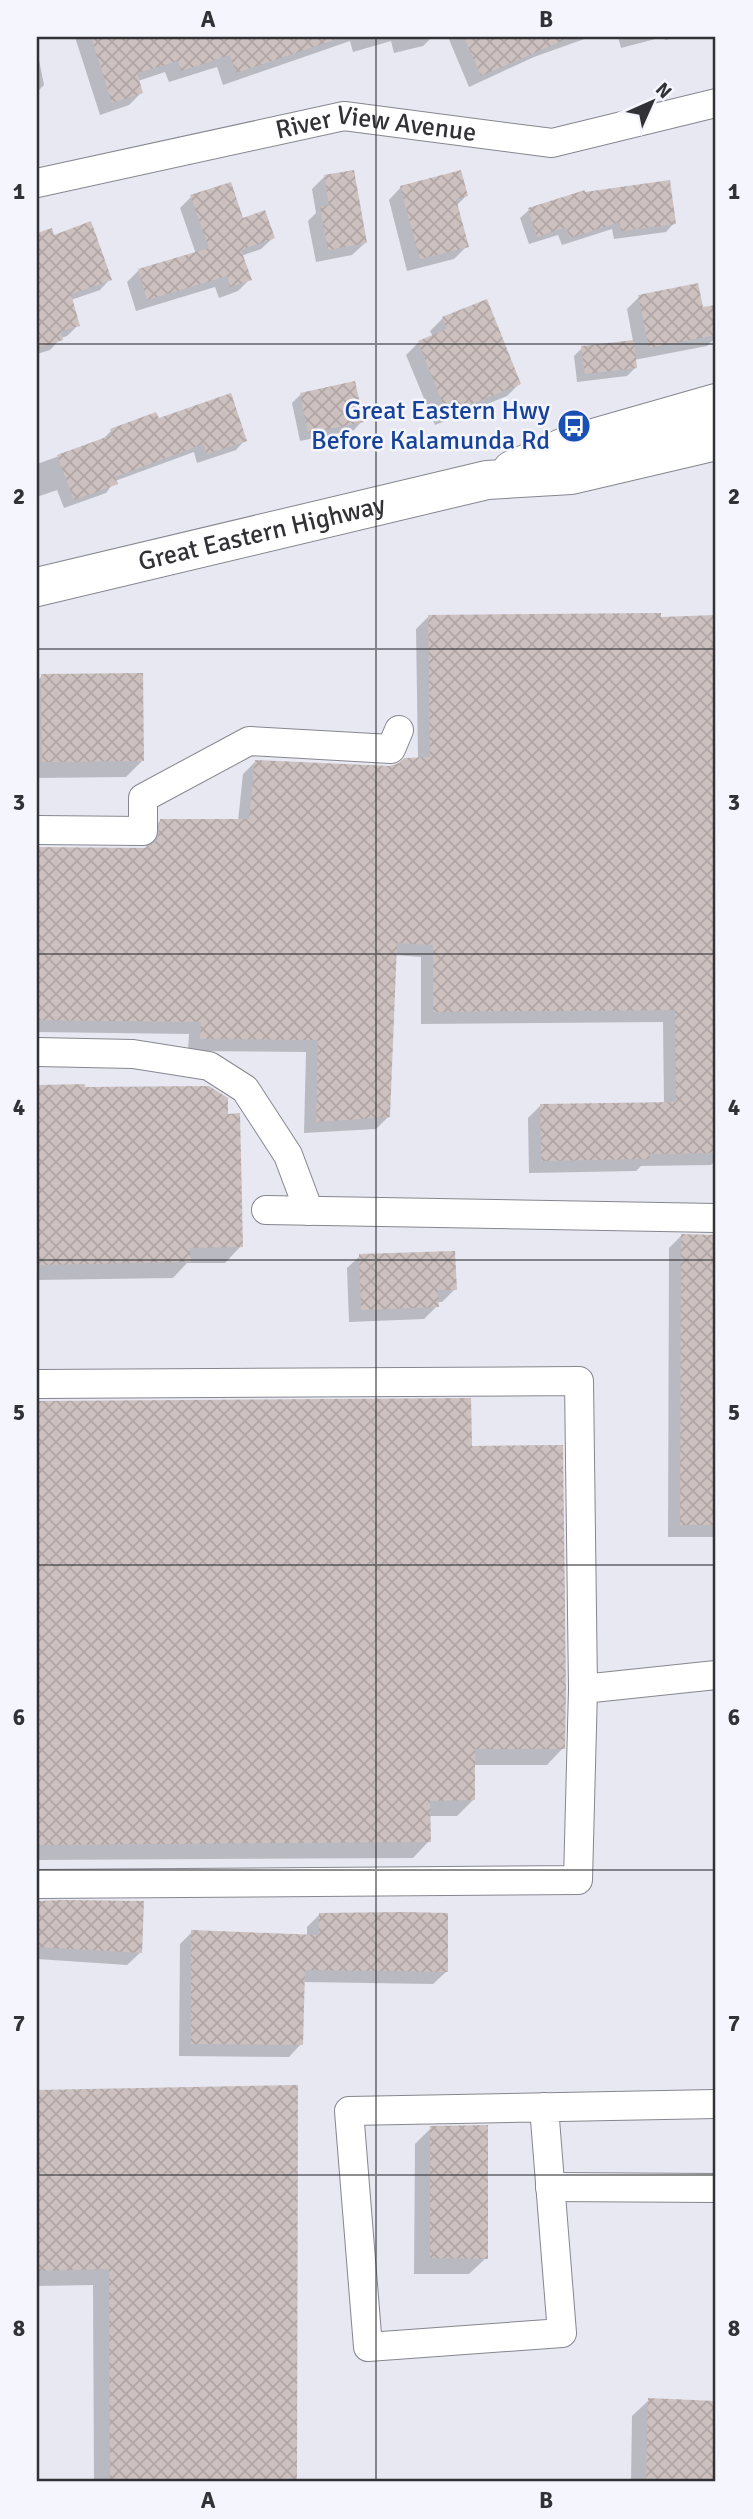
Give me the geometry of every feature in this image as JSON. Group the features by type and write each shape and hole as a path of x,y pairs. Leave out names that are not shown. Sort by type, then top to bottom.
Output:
{"highway":[{"name":"Great Eastern Highway","path":"37,587 487,480 569,445 716,403"},
{"name":"Great Eastern Highway","path":"487,480 571,475 716,440"}],"street":[{"name":"River View Avenue","path":"37,183 344,116 552,143 716,103"},
{"path":"37,830 143,831 143,798 249,741 391,749 399,730"},
{"path":"37,1052 133,1054 209,1066 245,1089 288,1156 309,1210"},
{"path":"266,1210 716,1218"},
{"path":"37,1384 579,1381 583,1689 578,1880 37,1884"},
{"path":"583,1689 716,1675"},
{"path":"544,2107 562,2333 368,2347 349,2110 716,2104"},
{"path":"550,2187 716,2188"}],"building":[{"path":"91,37 337,39 236,73 230,55 181,71 178,61 137,73 143,93 112,103"},
{"path":"464,37 571,37 481,76"},
{"path":"354,170 367,243 328,250 320,207 329,205 324,175"},
{"path":"461,170 468,196 456,199 469,247 420,259 400,186"},
{"path":"670,180 676,224 621,231 620,222 570,238 566,227 537,237 528,208 585,190"},
{"path":"231,182 243,218 265,210 275,238 241,250 252,280 230,287 227,276 147,300 138,269 209,248 190,195"},
{"path":"91,221 112,280 71,294 80,326 61,331 63,340 37,348 37,233 52,228 54,235"},
{"path":"698,283 703,307 716,305 716,335 649,348 638,295"},
{"path":"487,299 521,384 447,414 418,341 447,329 442,317"},
{"path":"634,340 637,368 585,374 581,346"},
{"path":"355,381 364,422 308,433 300,393"},
{"path":"231,393 247,441 207,454 203,444 115,477 118,484 74,500 57,455 112,435 110,429 156,412 159,418"},
{"path":"661,613 661,617 715,615 716,1153 650,1154 650,1159 541,1161 540,1104 676,1102 675,1010 433,1012 433,945 397,943 390,1117 316,1122 318,1040 200,1039 201,1022 37,1020 37,847 144,848 158,839 160,819 249,819 255,760 390,766 405,758 430,757 428,615"},
{"path":"143,673 144,761 42,762 41,674"},
{"path":"85,1084 85,1087 209,1086 228,1098 228,1114 240,1113 243,1247 190,1248 191,1262 37,1265 37,1085"},
{"path":"681,1234 716,1235 716,1525 680,1525"},
{"path":"455,1251 457,1290 438,1290 439,1307 361,1310 359,1254"},
{"path":"471,1398 472,1446 563,1445 565,1749 475,1749 475,1800 430,1801 431,1842 37,1845 37,1401"},
{"path":"37,1901 144,1901 142,1953 37,1947"},
{"path":"319,1913 448,1913 448,1972 305,1970 303,2045 191,2044 191,1930 319,1935"},
{"path":"298,2085 297,2482 110,2482 109,2269 37,2271 37,2090"},
{"path":"488,2125 488,2259 430,2258 430,2126"},
{"path":"648,2398 716,2401 716,2482 646,2482"}],"place":[{"name":"Great Eastern Hwy Before Kalamunda Rd","path":"574,426"}]}
